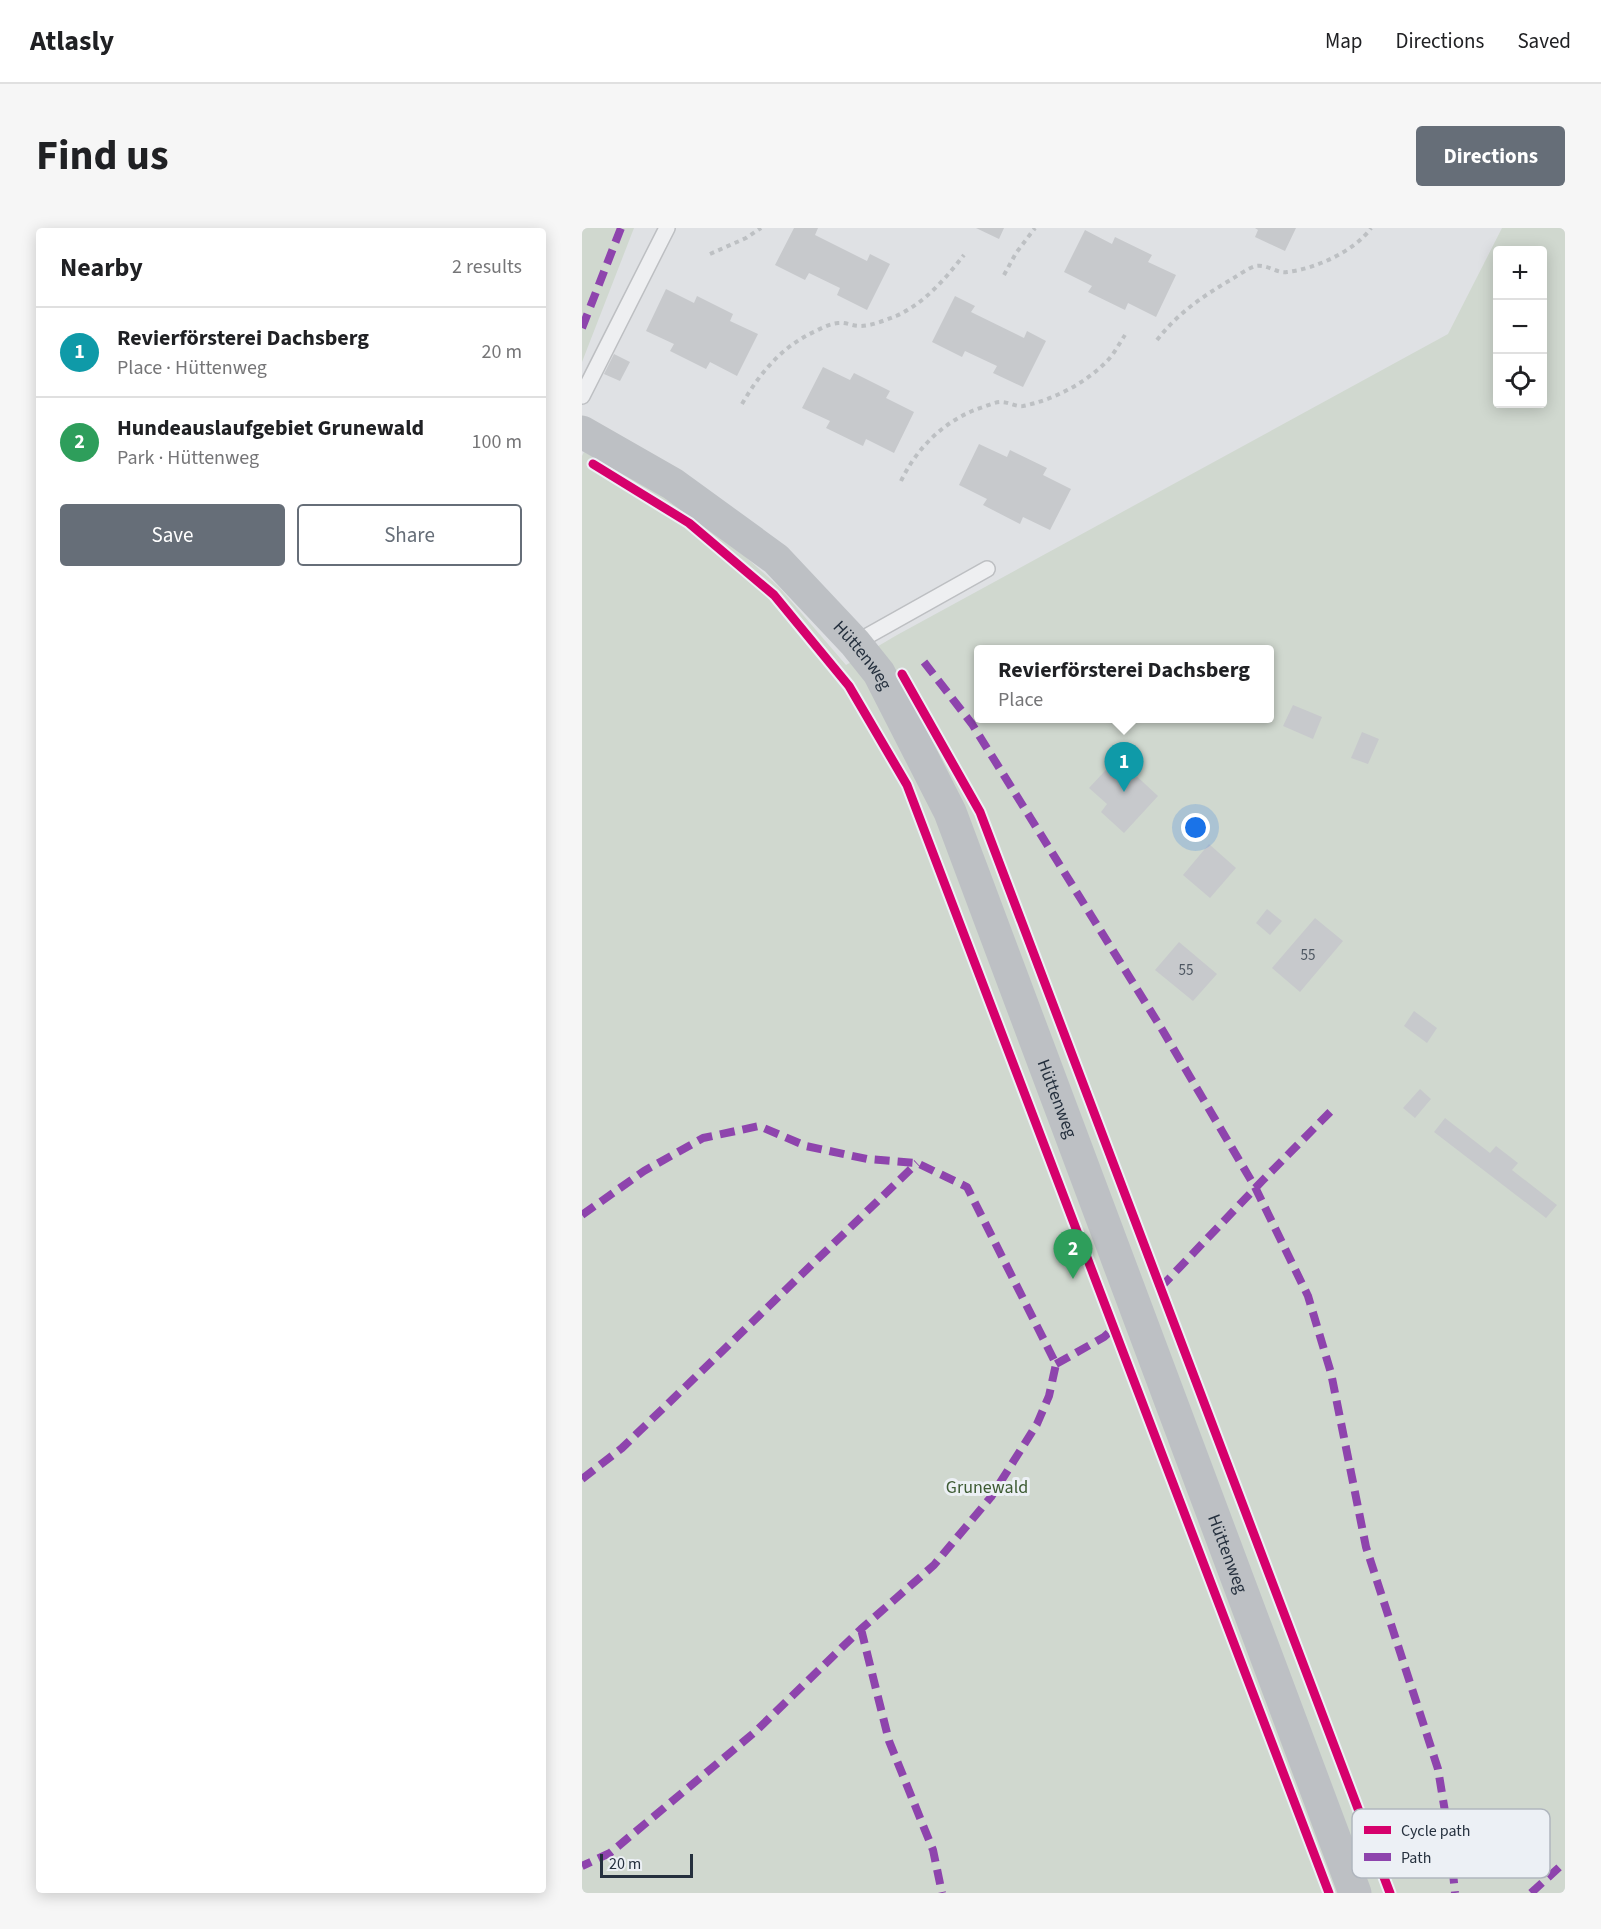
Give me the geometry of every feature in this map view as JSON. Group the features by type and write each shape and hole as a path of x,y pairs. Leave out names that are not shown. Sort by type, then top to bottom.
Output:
{"main road":[{"name":"Hüttenweg","path":"582,432 673,484 776,559 855,643 885,684 950,812 1355,1893"}],"lane":[{"path":"582,396 667,228"},
{"path":"855,643 987,569"}],"path":[{"path":"710,254 746,238 761,228"},
{"path":"1004,275 1016,253 1035,228"},
{"path":"1157,340 1191,305 1255,266 1265,266 1285,273 1305,268 1344,252 1367,234 1371,228"},
{"path":"742,404 770,364 799,339 837,323 868,325 897,315 921,301 943,282 964,255"},
{"path":"901,481 908,465 924,445 948,424 972,411 1001,402 1020,407 1085,380 1107,361 1125,335"}],"green space":[{"path":"582,228 634,228 582,362"},
{"name":"Grunewald","path":"1502,228 1565,228 1565,1893 582,1893 582,456 584,452 663,494 737,549 779,587 846,665 1448,334"}],"building":[{"path":"794,228 818,228 815,235 867,261 870,254 890,264 867,310 837,295 840,288 809,273 805,280 775,265"},
{"path":"976,228 1004,228 999,239"},
{"path":"1255,228 1296,228 1285,251 1255,237 1258,230"},
{"path":"1085,230 1112,244 1115,237 1152,255 1148,262 1176,275 1156,317 1128,303 1125,310 1088,292 1092,286 1064,272"},
{"path":"666,289 694,303 697,296 733,314 730,321 758,334 737,376 710,362 706,369 670,351 674,344 646,331"},
{"path":"955,296 975,306 971,312 1024,338 1027,331 1046,341 1023,387 993,373 997,366 965,351 962,357 932,342"},
{"path":"614,354 630,362 620,381 604,374"},
{"path":"823,367 850,380 854,373 890,391 886,398 914,412 894,453 866,439 863,446 826,428 830,421 802,408"},
{"path":"979,444 1007,457 1010,450 1047,468 1043,475 1071,489 1050,530 1023,517 1020,524 983,505 987,499 959,485"},
{"path":"1293,705 1322,717 1313,739 1283,726"},
{"path":"1362,732 1379,739 1368,764 1351,758"},
{"path":"1117,758 1158,796 1124,833 1101,812 1107,804 1089,788"},
{"path":"1209,844 1236,868 1210,898 1183,875"},
{"path":"1267,909 1282,921 1270,935 1256,923"},
{"path":"1315,918 1343,941 1300,992 1272,968"},
{"path":"1179,942 1217,974 1193,1001 1155,970"},
{"path":"1414,1011 1437,1028 1427,1043 1404,1026"},
{"path":"1420,1089 1431,1099 1415,1118 1403,1108"},
{"path":"1445,1118 1490,1153 1496,1146 1518,1163 1512,1170 1557,1205 1546,1218 1434,1132"}],"marked path":[{"path":"582,328 621,228"},
{"path":"924,662 972,724 1163,1031 1255,1187 1308,1296 1331,1373 1366,1547 1438,1769 1445,1809"},
{"path":"1160,1288 1335,1107"},
{"path":"582,1215 644,1171 703,1138 759,1126 806,1146 867,1159 917,1163 967,1187 1056,1364 1049,1396 1037,1424 991,1497 934,1565 861,1629 755,1732 610,1853 582,1866"},
{"path":"582,1479 622,1448 917,1163"},
{"path":"1056,1364 1104,1337 1114,1328"},
{"path":"861,1629 889,1741 933,1850 942,1893"},
{"path":"1550,1876 1565,1862"},
{"path":"1454,1878 1455,1893"},
{"path":"1531,1893 1547,1878"}],"cycle path":[{"path":"593,464 689,523 774,595 849,686 907,785 1329,1893"},
{"path":"902,674 980,812 1358,1809"},
{"path":"1384,1878 1390,1893"}],"place":[{"name":"Revierförsterei Dachsberg","path":"1124,792"},
{"name":"Hundeauslaufgebiet Grunewald","path":"1073,1279"}]}
